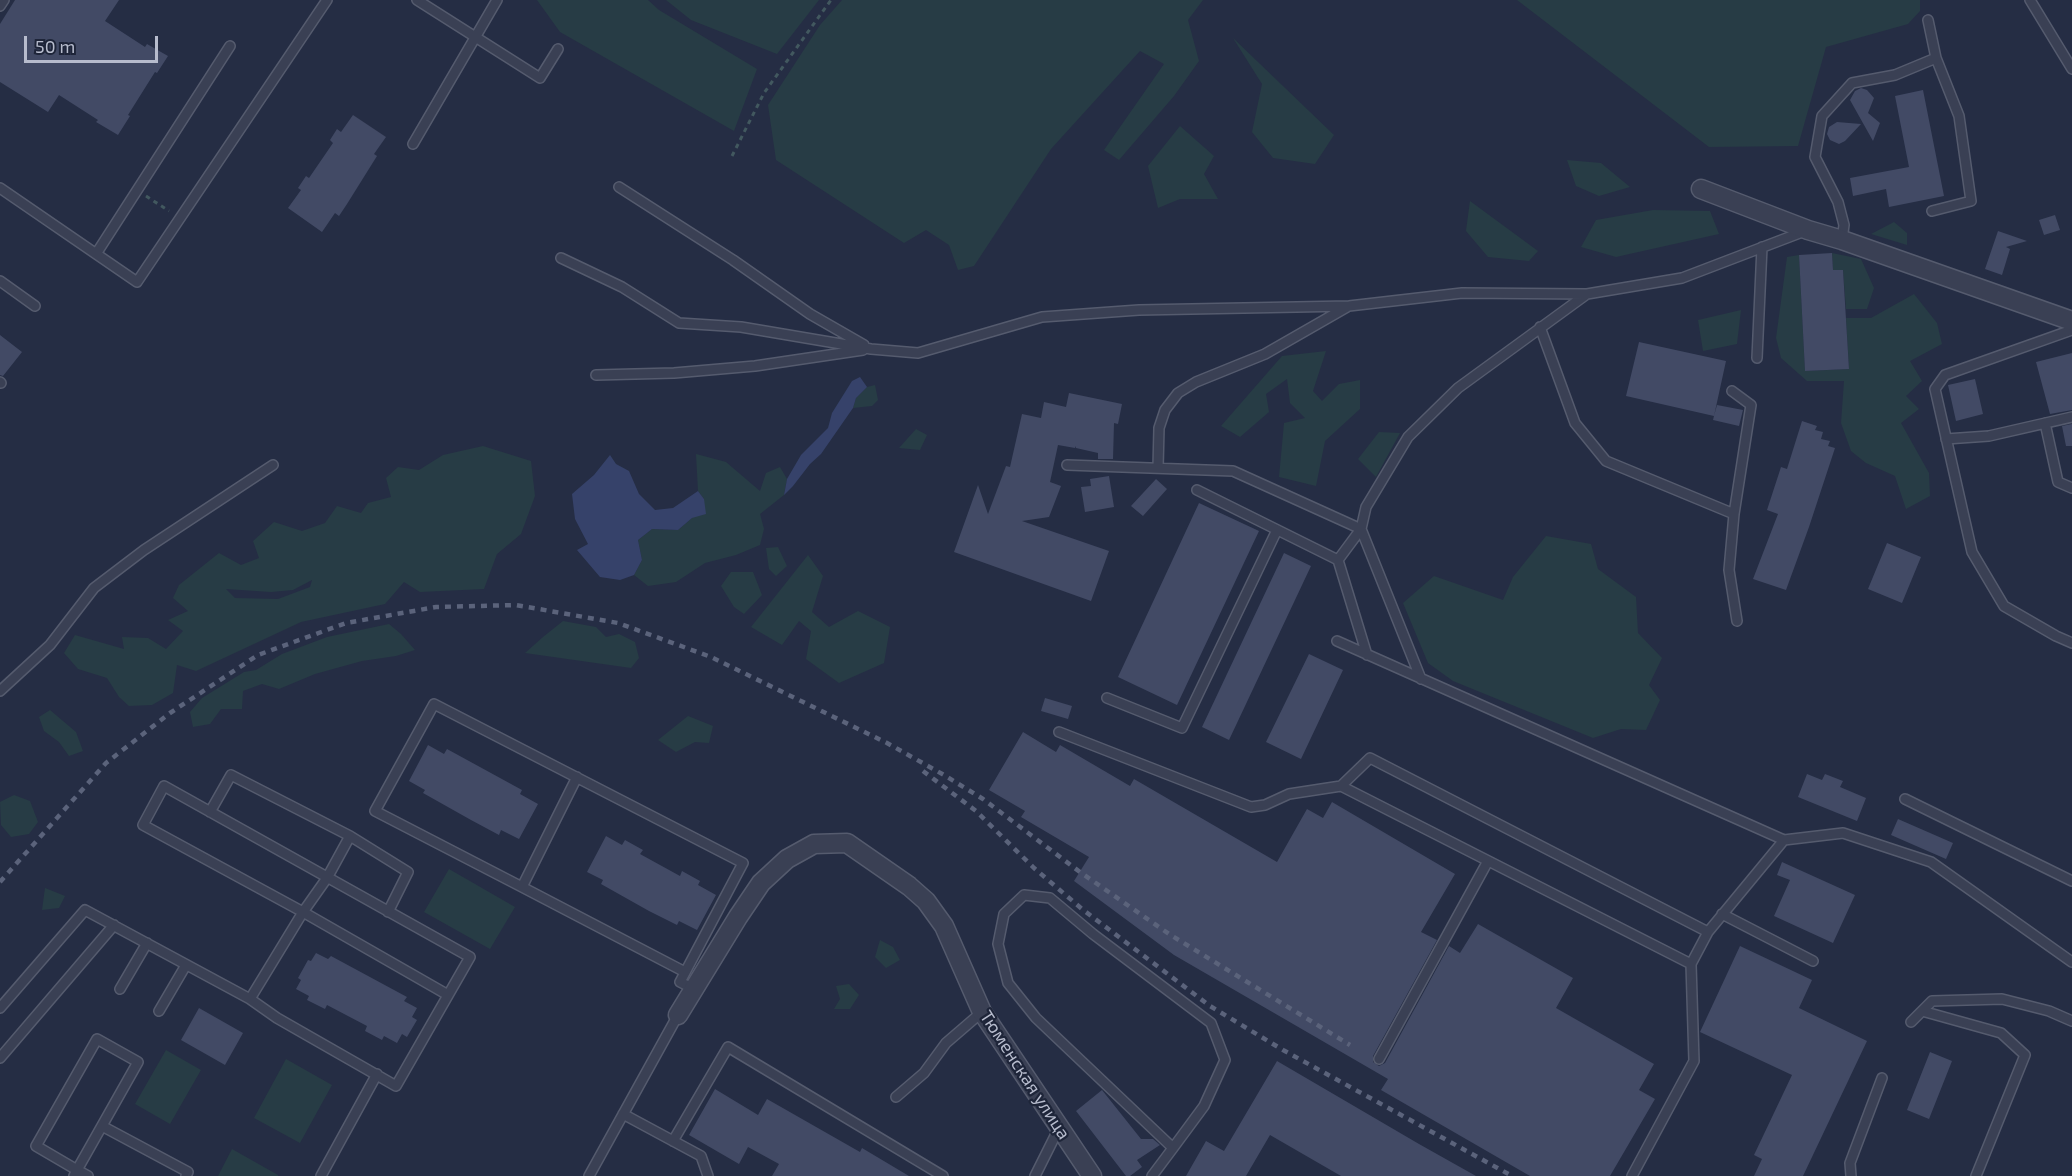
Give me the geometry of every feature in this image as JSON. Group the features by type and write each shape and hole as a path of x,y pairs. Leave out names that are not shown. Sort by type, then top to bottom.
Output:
{"street":[{"path":"1701,189 1808,230 2072,321"},
{"name":"Тюменская улица","path":"678,1014 761,883 787,859 814,844 847,843 909,886 926,901 944,926 982,1012 1092,1176"}],"lane":[{"path":"0,6 4,0"},
{"path":"0,188 137,282 327,0"},
{"path":"417,0 540,78 558,49"},
{"path":"413,144 497,0"},
{"path":"2030,0 2072,69"},
{"path":"1928,20 1936,58 1959,116 1971,201 1932,211"},
{"path":"96,254 230,46"},
{"path":"1842,240 1844,225 1838,202 1815,157 1822,116 1852,83 1895,75 1936,58"},
{"path":"619,187 733,260 810,314 871,349"},
{"path":"561,258 622,287 679,323 741,327 871,349 918,353 1042,317 1139,310 1349,306 1461,293 1587,294 1682,278 1808,230"},
{"path":"1757,358 1762,247"},
{"path":"0,281 35,306"},
{"path":"1338,560 1361,529 1366,507 1408,437 1458,388 1587,294"},
{"path":"1158,468 1159,428 1165,410 1178,393 1196,381 1265,354 1349,306"},
{"path":"1540,327 1575,423 1606,461 1734,514"},
{"path":"2072,330 1945,375 1935,389 1972,552 2004,606 2072,643"},
{"path":"596,375 674,373 755,366 871,349"},
{"path":"1732,391 1750,405 1734,514 1729,570 1737,621"},
{"path":"1946,439 1989,436 2072,417"},
{"path":"2045,423 2058,482 2072,488"},
{"path":"0,691 50,645 94,588 144,550 273,465"},
{"path":"1067,465 1233,471 1361,529 1421,679"},
{"path":"1197,490 1338,560 1367,655"},
{"path":"1107,698 1182,728 1277,530"},
{"path":"1337,641 1784,840 1843,833 1931,862 2072,962"},
{"path":"685,972 375,811 434,704 743,863 680,982 694,989"},
{"path":"1059,732 1251,807 1265,806 1289,794 1341,786 1370,758 1708,932"},
{"path":"210,812 231,776 350,836 408,872 388,912"},
{"path":"522,887 577,777"},
{"path":"0,1008 85,910 250,999 277,1018 396,1086 470,957 164,786 143,825 448,994"},
{"path":"1341,786 1691,964"},
{"path":"1905,799 2072,881"},
{"path":"250,999 303,912 327,878 350,836"},
{"path":"1632,1176 1694,1061 1691,964 1708,932 1784,840"},
{"path":"1379,1059 1488,861"},
{"path":"1152,1176 1173,1148 1204,1106 1225,1060 1211,1023 1094,934 1050,897 1024,895 1004,914 998,944 1008,983 1036,1018 1173,1148"},
{"path":"1722,915 1813,961"},
{"path":"0,1058 114,925"},
{"path":"120,989 147,943"},
{"path":"159,1011 186,964"},
{"path":"1911,1022 1932,1001 2002,999 2049,1011 2072,1021"},
{"path":"1922,1011 2001,1033 2025,1055 1976,1176"},
{"path":"896,1097 924,1073 946,1043 982,1012"},
{"path":"589,1176 678,1014"},
{"path":"76,1173 138,1062 97,1038 36,1146 76,1173 88,1176"},
{"path":"673,1140 728,1047 943,1176"},
{"path":"321,1176 377,1074"},
{"path":"1851,1176 1850,1163 1882,1078"},
{"path":"623,1114 701,1156 708,1176"},
{"path":"102,1126 188,1172 186,1176"},
{"path":"1035,1176 1059,1128"}],"path":[{"path":"732,156 764,93 831,0"},
{"path":"137,190 180,218"}],"shaded area":[{"path":"537,0 648,0 659,10 757,69 734,131 560,32"},
{"path":"666,0 819,0 777,54 691,20"},
{"path":"842,0 1203,0 1188,20 1199,61 1174,96 1119,160 1104,150 1164,64 1140,51 1051,149 974,266 958,270 949,245 926,230 904,243 776,160 768,105 820,25"},
{"path":"1517,0 1920,0 1920,11 1908,24 1826,47 1798,146 1709,147"},
{"path":"1233,38 1334,135 1315,164 1273,158 1252,132 1262,84"},
{"path":"1180,126 1214,156 1204,174 1218,199 1180,199 1158,208 1148,166"},
{"path":"1567,160 1601,163 1630,187 1599,196 1576,186"},
{"path":"1470,201 1538,251 1529,261 1488,257 1466,231"},
{"path":"1653,210 1710,211 1719,234 1616,257 1581,247 1596,220"},
{"path":"1894,222 1907,233 1907,245 1871,234"},
{"path":"1832,253 1861,259 1874,288 1867,309 1846,309 1843,270 1833,270"},
{"path":"1799,255 1805,371 1849,369 1846,318 1871,318 1914,294 1937,323 1942,344 1910,361 1922,381 1906,396 1919,409 1901,423 1929,473 1930,496 1906,509 1895,476 1866,463 1851,451 1841,423 1844,381 1807,381 1781,358 1776,338 1787,257"},
{"path":"1741,310 1737,344 1703,351 1698,320"},
{"path":"1326,351 1313,391 1322,401 1339,384 1360,380 1360,409 1325,441 1316,486 1279,477 1284,423 1305,418 1290,403 1287,379 1266,394 1269,412 1240,437 1221,426 1282,356"},
{"path":"875,385 878,400 872,406 853,408 856,398 867,387"},
{"path":"916,429 927,435 920,450 899,448"},
{"path":"1379,432 1400,433 1376,477 1358,459"},
{"path":"483,446 531,461 535,496 521,534 497,554 484,589 420,592 404,582 385,604 301,622 196,671 177,665 173,693 152,705 129,706 119,697 107,678 78,669 64,653 75,635 124,649 122,637 148,638 166,649 183,631 168,620 188,611 173,598 179,585 219,553 241,565 259,558 253,541 274,522 302,531 325,523 337,506 361,513 368,503 391,497 386,478 398,467 419,470 443,455","holes":["312,580 310,587 278,599 235,598 226,589 271,592 293,590"]},
{"path":"696,454 726,462 760,491 766,473 780,467 787,479 784,495 760,514 764,529 760,545 736,555 705,563 676,582 648,586 634,575 642,560 638,540 652,529 678,530 692,518 704,499 698,491"},
{"path":"1546,536 1591,544 1598,569 1636,597 1638,633 1662,658 1649,685 1660,700 1646,730 1621,729 1593,738 1453,681 1428,663 1403,603 1434,576 1503,600 1513,577"},
{"path":"778,547 787,566 776,576 769,569 766,548"},
{"path":"808,555 823,576 812,612 829,627 858,611 890,627 884,663 839,683 806,659 811,631 799,621 782,645 751,627"},
{"path":"731,572 753,572 762,595 744,614 734,607 721,586"},
{"path":"563,621 596,627 606,637 619,634 635,642 639,658 631,668 525,653"},
{"path":"389,624 415,650 315,674 279,689 262,684 243,691 242,709 221,709 210,724 193,727 190,712 202,698 244,672 256,670 282,654 327,637"},
{"path":"50,710 76,732 83,751 69,756 59,742 44,731 39,717"},
{"path":"688,716 713,726 709,743 695,742 676,752 658,740"},
{"path":"14,795 30,801 38,822 29,834 11,837 1,825 0,802"},
{"path":"449,869 515,907 490,949 424,912"},
{"path":"45,888 65,896 59,908 42,910"},
{"path":"880,940 893,947 900,960 886,968 875,957"},
{"path":"849,984 859,995 850,1009 834,1009 840,999 836,986"},
{"path":"166,1050 201,1070 170,1124 135,1104"},
{"path":"286,1059 332,1085 300,1143 254,1118"},
{"path":"232,1149 278,1175 278,1176 218,1176"}],"water":[{"path":"860,377 867,387 856,398 853,408 821,454 784,495 787,479 801,455 828,428 832,413 852,381"},
{"path":"610,455 616,464 629,471 639,494 655,510 673,508 698,491 704,499 706,514 692,518 678,530 652,529 638,540 642,560 634,575 620,580 600,577 577,550 588,544 575,519 572,494 594,475"}],"building":[{"path":"15,0 119,0 105,21 145,47 147,44 168,56 157,73 155,72 118,135 59,95 48,112 0,82 0,24"},
{"path":"1861,88 1867,90 1874,98 1868,113 1880,123 1873,141 1850,100 1855,91"},
{"path":"1923,90 1944,196 1889,207 1886,189 1853,196 1850,178 1909,167 1895,96"},
{"path":"353,115 386,137 374,154 377,156 339,216 335,213 322,232 288,208 301,190 298,188 306,176 309,178 333,143 330,140 337,129 341,132"},
{"path":"1837,122 1861,124 1845,141 1839,144 1830,140 1827,134 1829,127"},
{"path":"2055,215 2060,230 2044,235 2039,220"},
{"path":"1998,231 2027,241 2006,247 2010,249 2002,275 1985,269"},
{"path":"1832,253 1833,270 1843,270 1849,369 1805,371 1799,255"},
{"path":"0,335 22,352 3,376 0,375"},
{"path":"1639,342 1726,361 1714,416 1626,396"},
{"path":"2072,353 2072,410 2050,414 2036,362"},
{"path":"1975,379 1983,414 1956,421 1948,385"},
{"path":"1069,393 1122,404 1118,424 1114,423 1113,459 1098,459 1098,453 1076,448 1076,446 1075,448 1058,445 1050,482 1061,486 1049,517 1022,521 1109,551 1091,601 954,552 978,485 988,514 1006,466 1010,467 1022,414 1041,418 1044,402 1066,407"},
{"path":"1717,405 1743,410 1739,426 1713,420"},
{"path":"1802,421 1817,426 1815,430 1823,432 1821,439 1830,441 1828,446 1835,448 1786,590 1753,579 1778,514 1767,510 1781,467 1787,469"},
{"path":"2072,424 2072,446 2066,446 2062,426"},
{"path":"1109,476 1114,507 1085,512 1081,487 1091,486 1090,479"},
{"path":"1156,479 1167,489 1143,516 1131,506"},
{"path":"1199,503 1259,531 1177,705 1118,677"},
{"path":"1887,543 1921,557 1902,603 1868,589"},
{"path":"1284,553 1311,566 1229,740 1202,727"},
{"path":"1309,654 1343,670 1301,759 1266,742"},
{"path":"1045,698 1072,706 1068,719 1041,711"},
{"path":"1023,732 1056,752 1060,745 1130,786 1134,779 1277,862 1307,809 1323,818 1332,802 1455,874 1421,932 1437,940 1373,1056 1373,1062 1379,1066 1385,1063 1449,946 1460,953 1478,924 1573,978 1556,1008 1654,1064 1639,1090 1655,1099 1610,1176 1530,1176 1381,1090 1388,1079 1174,955 1074,881 1089,857 1021,817 1025,811 989,790"},
{"path":"428,745 444,754 447,749 522,790 520,794 538,804 519,839 501,830 499,835 423,793 425,790 409,781"},
{"path":"1807,774 1822,780 1825,774 1843,781 1840,787 1866,798 1857,821 1798,797"},
{"path":"1898,819 1953,843 1946,859 1891,835"},
{"path":"606,836 622,845 625,840 643,850 640,854 680,876 682,871 700,881 698,885 716,895 697,930 679,921 677,925 649,911 601,884 603,880 587,872"},
{"path":"1782,862 1855,895 1833,943 1774,916 1790,880 1777,875"},
{"path":"1740,946 1812,980 1799,1008 1867,1041 1803,1176 1754,1176 1762,1159 1754,1155 1792,1075 1700,1032"},
{"path":"316,953 328,959 331,956 407,997 404,1001 417,1008 412,1017 417,1020 407,1037 402,1034 397,1043 384,1036 382,1040 365,1031 367,1026 327,1005 325,1009 307,1000 309,996 296,989 301,980 298,978 308,960 311,961"},
{"path":"199,1008 243,1033 225,1065 181,1040"},
{"path":"1930,1052 1952,1061 1929,1119 1907,1110"},
{"path":"1277,1061 1476,1176 1341,1176 1270,1135 1246,1176 1186,1176 1206,1141 1224,1151"},
{"path":"715,1089 758,1115 767,1099 860,1152 862,1148 909,1176 772,1176 779,1164 748,1147 739,1164 689,1135"},
{"path":"1102,1090 1141,1139 1153,1139 1160,1145 1137,1160 1142,1167 1130,1176 1126,1176 1076,1111"}],"railway":[{"path":"0,882 106,763 170,713 258,655 346,623 436,607 516,605 618,623 711,657 887,743 983,799 1080,872 1169,934 1350,1045"},
{"path":"923,771 976,811 1034,868 1082,909 1210,1006 1283,1050 1512,1176"}]}
